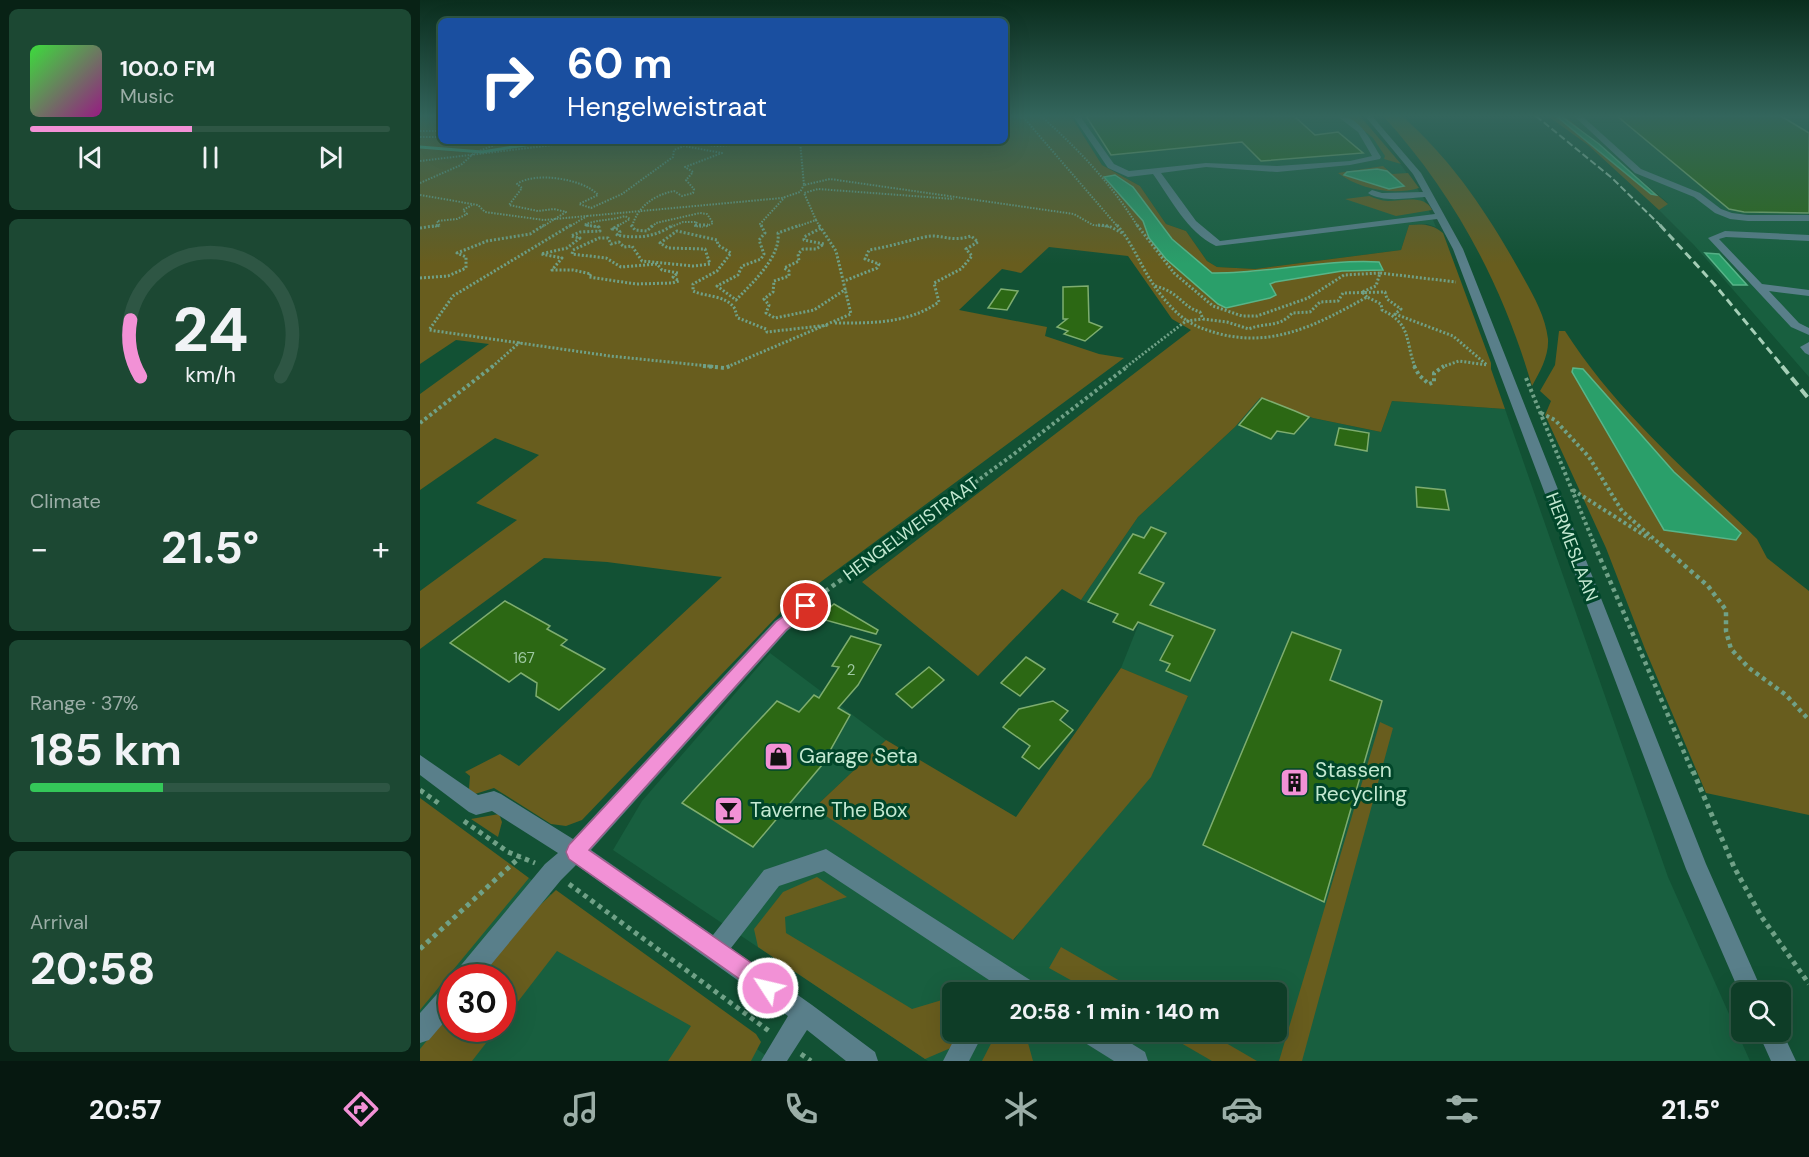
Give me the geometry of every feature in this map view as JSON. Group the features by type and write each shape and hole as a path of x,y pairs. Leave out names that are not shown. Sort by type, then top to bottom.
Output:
{"street":[{"path":"1110,166 1128,174 1202,166"},
{"path":"1215,166 1277,169 1319,166"},
{"name":"HERMESLAAN","path":"1411,166 1429,194 1458,249 1697,869 1746,982"},
{"path":"1632,166 1638,171 1697,195 1718,211 1730,216 1809,218"},
{"path":"1155,171 1193,223 1208,239 1219,244 1441,216"},
{"path":"1372,193 1382,196 1429,194"},
{"path":"1809,238 1725,234 1713,238 1795,325 1809,332"},
{"path":"1759,287 1809,293"},
{"path":"1809,345 1806,347 1809,351"},
{"path":"477,964 553,872 575,852 781,626 806,606"},
{"path":"420,764 476,805 494,801 575,852 804,1013 866,1061"},
{"path":"715,950 772,878 825,860 996,982"},
{"path":"420,1031 438,1010"},
{"path":"779,1052 804,1013"},
{"path":"955,1061 966,1042"},
{"path":"1107,1042 1136,1061"},
{"path":"1775,1042 1784,1061"}],"path":[{"path":"420,183 460,166"},
{"path":"420,278 448,276 466,268 466,257 457,253 487,241 530,234 549,220 566,212 554,209 538,212 510,204 522,188 517,184 529,179 551,178 577,183 596,191 598,195 579,204 585,208 591,208 618,196 662,166"},
{"path":"689,166 685,167 693,172 687,176 686,180 694,189 688,196 674,191 645,202 631,226 634,230 647,231 656,223 669,223 696,211 707,214 713,223 705,227 695,226 697,222 684,220 671,225 663,233 647,234 637,239 617,235 620,232 612,229 630,219 626,216 609,222 593,221 584,225 598,227 600,231 580,232 571,236 580,238 567,248 541,254 562,258 552,270 584,272 591,274 589,277 602,280 636,282 663,287 679,280 673,277 678,273 662,270 657,264 621,267 606,258 572,254 573,250 599,238 608,238 611,244 619,242 624,247 632,246 642,261 657,258 698,267 710,264 705,256 705,249 668,248 660,243 676,231 690,232 717,240 718,245 731,253 717,271 693,284 693,291 705,297 716,296 735,309 735,315 739,319 753,327 766,329 767,332 830,324 892,322 916,318 939,302 934,283 960,269 972,256 966,249 978,242 971,236 956,241 927,236 907,243 869,249 865,259 879,264 877,268 844,281"},
{"path":"587,216 453,296 429,330 520,341 610,356 725,368 830,324 851,314 836,251 816,220 802,192 804,185 802,166"},
{"path":"1066,166 1125,235 1135,251 1136,258 1155,286 1186,321 1228,337 1265,340 1292,335 1367,297"},
{"path":"804,185 830,179 1074,214 1093,225 1109,226 1125,235"},
{"path":"420,195 473,205 485,212 549,220 784,197 818,189 985,201"},
{"path":"784,197 760,224 765,233 759,240 764,254 761,259 742,266 738,275 724,280 717,286 721,292 735,300 740,297 748,285 770,264 771,254 778,241 778,233 816,220"},
{"path":"420,228 440,226 437,220 457,219 467,214 463,210 473,205"},
{"path":"821,228 804,237 804,240 824,244 816,249 803,249 798,254 799,261 794,266 784,268 789,272 789,276 774,281 773,292 764,299 769,305 766,313 769,317 775,318 814,310 846,289"},
{"path":"1362,292 1376,286 1380,273 1471,283"},
{"path":"1155,286 1170,289 1186,301 1190,309 1200,312 1203,319"},
{"path":"1362,292 1381,304 1382,310 1395,314 1453,336 1486,365 1459,359 1440,368 1434,373 1434,382 1429,384 1418,374 1405,328 1395,314"},
{"path":"1186,321 1203,319 1227,322 1248,329 1263,323 1278,325 1286,321 1292,313 1315,310 1320,302 1338,301 1343,294 1362,292 1385,292 1387,299 1401,309 1395,314"},
{"name":"HENGELWEISTRAAT","path":"806,606 1170,336 1186,321"},
{"path":"420,423 492,367 520,341"},
{"path":"1541,413 1555,420 1588,457 1622,511 1708,586 1726,610 1726,631 1731,649 1749,668 1786,695 1809,720"},
{"path":"1572,490 1656,543"},
{"path":"1576,500 1734,867 1761,916 1809,984"},
{"path":"420,790 445,808"},
{"path":"454,814 508,852 553,872 779,1052 811,1061"},
{"path":"420,949 520,857"}],"shaded area":[{"path":"420,166 1103,166 1140,186 1166,224 1186,231 1207,261 1217,267 1255,269 1401,250 1409,225 1427,225 1439,230 1443,233 1491,363 1505,409 1392,401 1381,432 1313,418 1260,398 1235,427 1138,517 1081,600 1062,589 978,676 862,582 1191,330 1172,319 1128,256 1049,247 1021,273 1002,269 959,310 1047,327 1045,336 1099,354 1124,358 784,609 582,820 566,826 551,824 494,788 475,794 469,789 470,776 465,772 500,754 519,766 722,577 607,562 544,558 420,649 420,591 517,520 476,503 539,455 495,438 420,490 420,394 489,344 456,340 420,364"},
{"path":"1103,166 1402,166 1424,199 1436,227 1427,224 1409,225 1401,250 1255,269 1217,267 1207,261 1186,231 1166,224 1140,186"},
{"path":"1383,166 1392,174 1408,173 1419,188 1398,191 1377,190 1346,179 1338,173"},
{"path":"1423,166 1450,166 1452,168 1506,247 1540,311 1548,345 1541,369 1532,386 1491,277 1454,209"},
{"path":"1610,166 1623,166 1668,204 1659,210"},
{"path":"1616,166 1623,166 1656,195 1651,194"},
{"path":"1624,166 1809,166 1809,377 1694,245 1659,210 1668,203"},
{"path":"1377,169 1387,171 1404,186 1389,189 1344,175 1347,172"},
{"path":"1115,175 1133,187 1172,239 1212,273 1358,262 1379,262 1383,270 1342,271 1275,282 1270,284 1276,295 1226,308 1218,304 1166,259 1149,238 1143,221 1104,177"},
{"path":"1369,196 1386,201 1419,200 1429,205 1432,210 1396,216 1345,199"},
{"path":"1705,253 1719,254 1747,285 1733,285"},
{"path":"1559,331 1565,331 1585,360 1630,415 1757,539 1767,558 1809,591 1809,815 1706,793 1645,649 1606,548 1545,415 1551,401 1540,391 1555,365"},
{"path":"1573,368 1583,369 1674,472 1741,533 1736,540 1664,530 1572,372"},
{"path":"1260,397 1313,418 1381,432 1392,401 1505,409 1668,877 1731,1018 1731,1042 1742,1042 1750,1061 928,1061 613,850 642,801 770,653 886,740 815,807 1014,940 1188,697 1121,668 1139,623 1081,600 1138,517 1235,427"},
{"path":"1121,668 1188,696 1151,777 1013,940 814,808 886,740 1016,817"},
{"path":"1380,722 1393,728 1302,1061 1279,1061 1285,1042 1287,1042 1287,1034"},
{"path":"420,798 529,878 458,964 438,964 438,988 420,1010"},
{"path":"499,814 502,822 498,837 471,819"},
{"path":"817,877 847,897 785,917 786,933 912,1009 942,1000 942,1042 956,1042 953,1047 925,1059 758,947 754,929 783,892"},
{"path":"529,878 773,1061 420,1061 420,1000 438,980 438,1042 516,1042 516,964 452,964"},
{"path":"556,890 756,1034 761,1042 751,1061 668,1061 691,1026 557,951 516,1004 516,964 491,964 536,909"},
{"path":"1061,947 1122,982 1074,982 1049,968"},
{"path":"438,1027 438,1042 487,1042 472,1061 420,1061 420,1049"},
{"path":"992,1042 1028,1042 1033,1061 982,1061"},
{"path":"1179,1042 1224,1042 1257,1061 1212,1061"}],"building":[{"path":"1677,166 1809,166 1809,213 1744,212 1729,209"},
{"path":"1088,286 1089,322 1102,327 1085,341 1064,334 1068,331 1057,327 1067,319 1063,319 1063,287"},
{"path":"1001,289 1018,291 1007,310 988,308"},
{"path":"1262,398 1309,417 1294,434 1277,431 1271,439 1239,425"},
{"path":"1339,428 1369,433 1367,451 1335,445"},
{"path":"1416,487 1445,490 1449,510 1417,507"},
{"path":"1151,527 1166,533 1139,573 1164,583 1150,605 1215,630 1190,681 1166,671 1170,664 1160,660 1173,636 1138,622 1133,630 1113,622 1118,614 1088,602 1133,534 1144,538"},
{"path":"505,601 550,626 547,629 567,640 561,645 605,669 559,710 536,696 537,683 521,673 509,682 450,643"},
{"path":"834,604 878,630 876,634 818,618"},
{"name":"Stassen Recycling","path":"1292,632 1341,650 1330,680 1382,701 1324,902 1203,845"},
{"name":"Garage Seta","path":"851,636 881,645 858,685 838,708 850,715 822,765 753,847 682,803 777,701 799,712 814,695 819,698 839,667 832,666"},
{"path":"1026,657 1045,669 1020,696 1001,683"},
{"path":"929,667 944,680 912,708 896,694"},
{"path":"1053,701 1068,711 1060,720 1073,730 1039,769 1022,757 1030,746 1003,727 1019,709"}],"railway":[{"path":"1597,166 1660,225"},
{"path":"1660,225 1715,285 1783,367"},
{"path":"1782,366 1809,399"}],"place":[{"name":"Garage Seta","path":"778,756"},
{"name":"Stassen Recycling","path":"1294,782"},
{"name":"Taverne The Box","path":"729,810"}],"route":[{"path":"768,988 575,852 781,626 806,606"}]}
